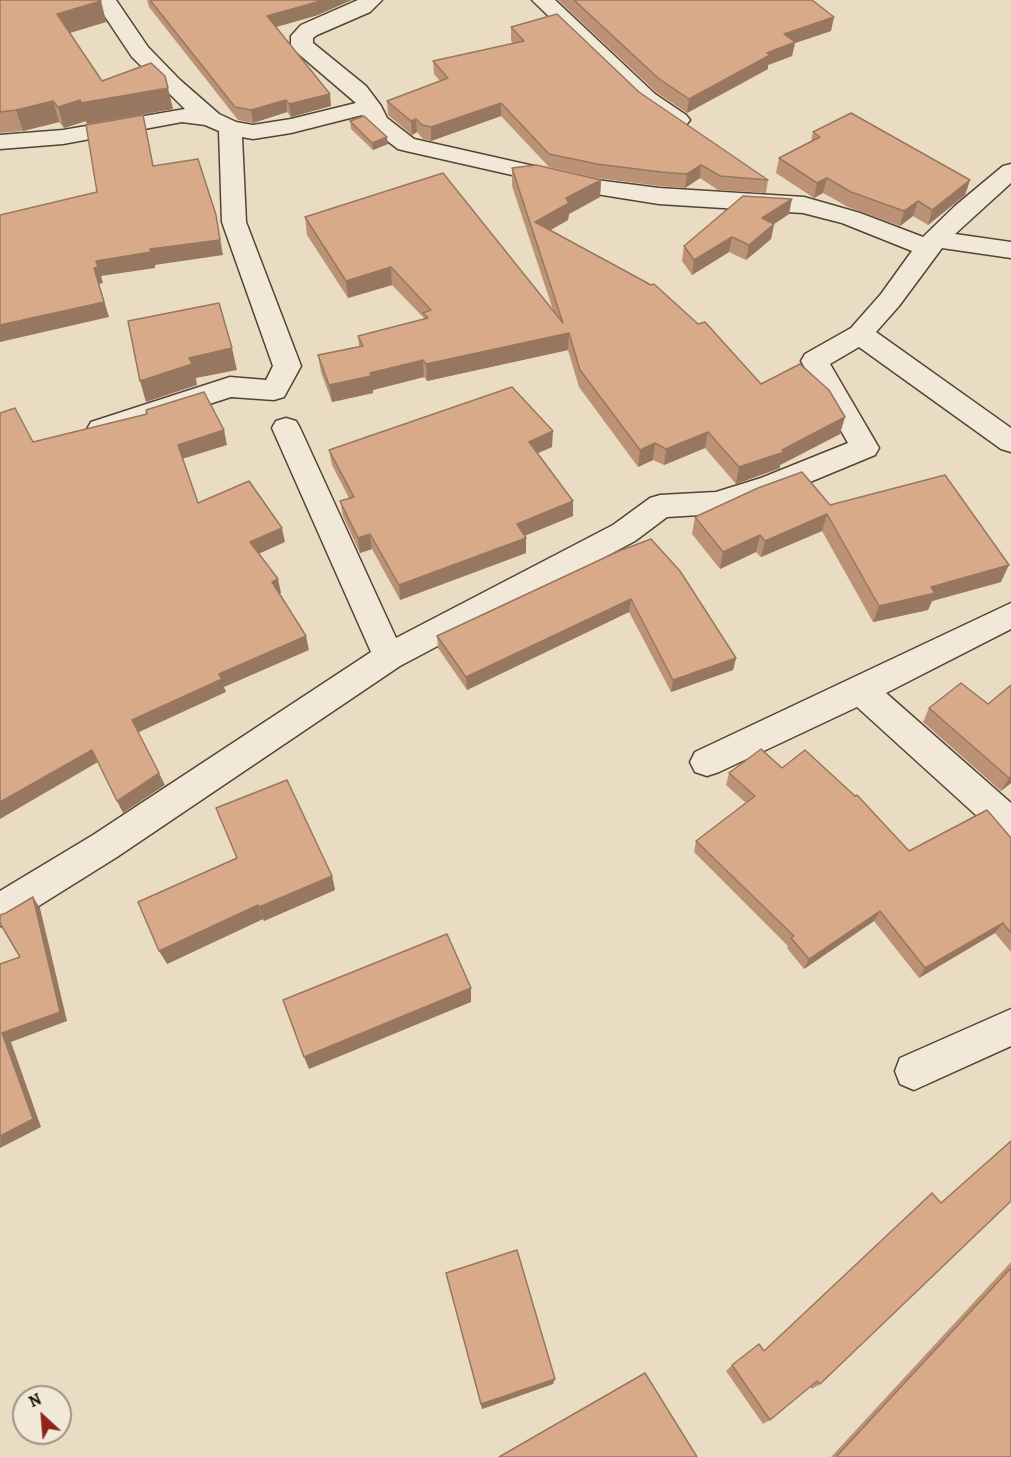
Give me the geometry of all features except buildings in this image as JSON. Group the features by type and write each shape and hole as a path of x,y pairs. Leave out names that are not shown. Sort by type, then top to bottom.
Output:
{"street":[{"path":"90,432 230,387 273,390 287,366 234,222 221,123 172,85 140,52 105,0"},
{"path":"371,0 362,7 309,30 302,36 302,45 358,91 370,106 377,122 406,144 596,187 659,196 804,206 851,218 931,244 1011,250"},
{"path":"543,0 647,99 696,132"},
{"path":"0,142 63,137 182,115 253,132 291,126 370,106"},
{"path":"0,910 105,846 389,657 624,532 660,506 716,503 771,486 865,448 815,361 860,334 890,300 931,244 964,211 1011,171"},
{"path":"765,179 804,206"},
{"path":"860,334 1011,442"},
{"path":"286,428 389,657"},
{"path":"706,762 861,690 1011,615"},
{"path":"861,690 1011,825"},
{"path":"914,1071 1011,1027"}]}
